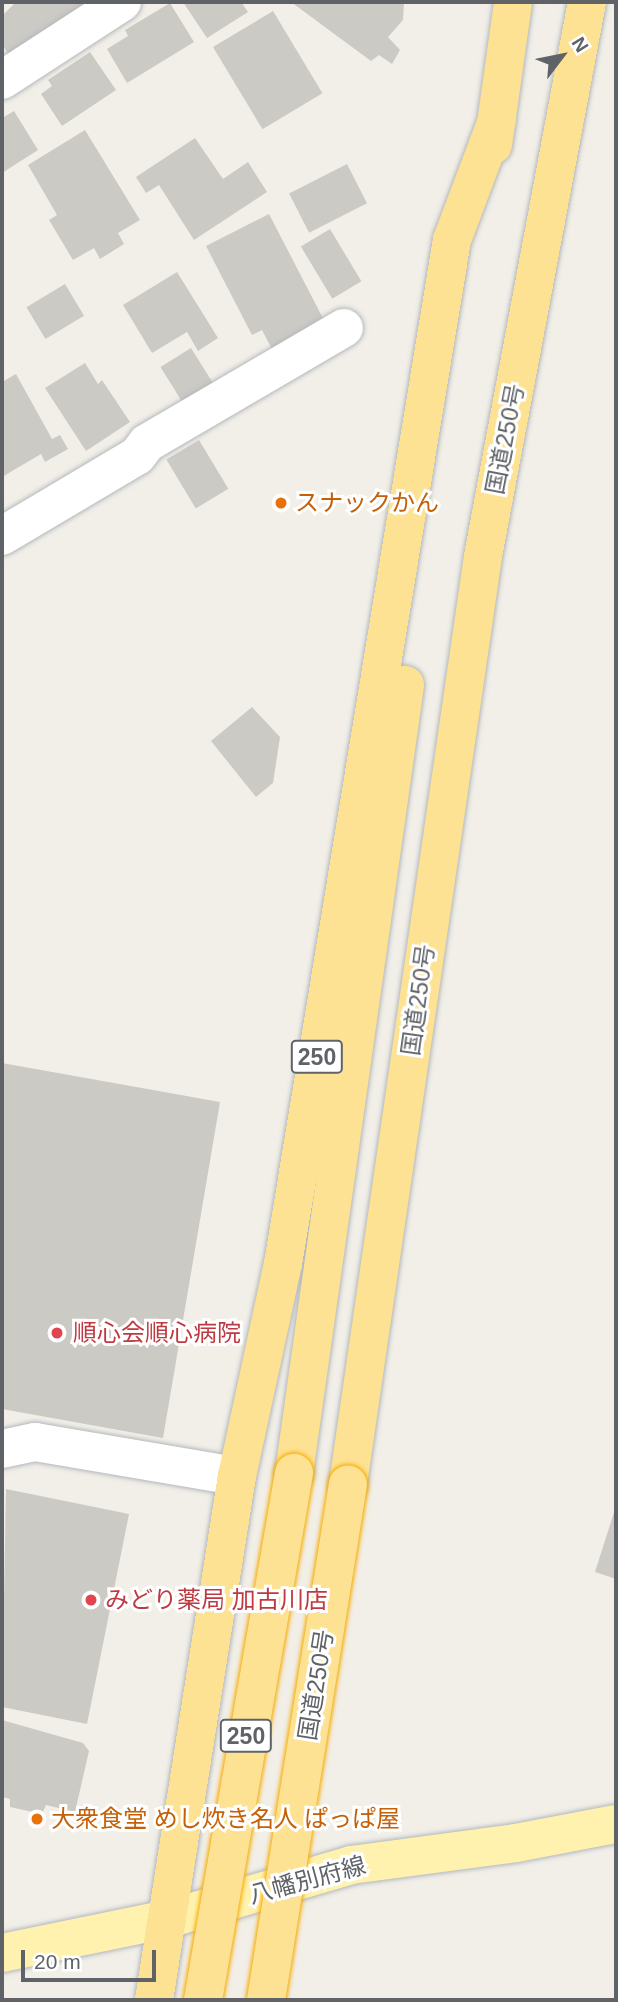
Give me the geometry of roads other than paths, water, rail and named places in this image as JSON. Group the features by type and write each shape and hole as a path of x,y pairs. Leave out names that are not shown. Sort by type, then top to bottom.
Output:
{"highway":[{"name":"250","path":"203,2000 294,1473 410,650 498,120 513,2"},
{"name":"国道250号","path":"265,2000 348,1484 483,556 587,2"},
{"name":"250","path":"155,2000 237,1476 283,1264 452,240 498,120"}],"main road":[{"name":"八幡別府線","path":"2,1953 168,1919 351,1866 516,1843 616,1824"}],"street":[{"path":"2,80 122,2"},
{"path":"2,536 137,456 147,443 344,328"},
{"path":"2,1448 35,1442 237,1476"}],"place":[{"name":"スナックかん","path":"281,503"},
{"name":"順心会順心病院","path":"57,1333"},
{"name":"みどり薬局 加古川店","path":"91,1600"},
{"name":"大衆食堂 めし炊き名人 ぱっぱ屋","path":"37,1819"}]}
